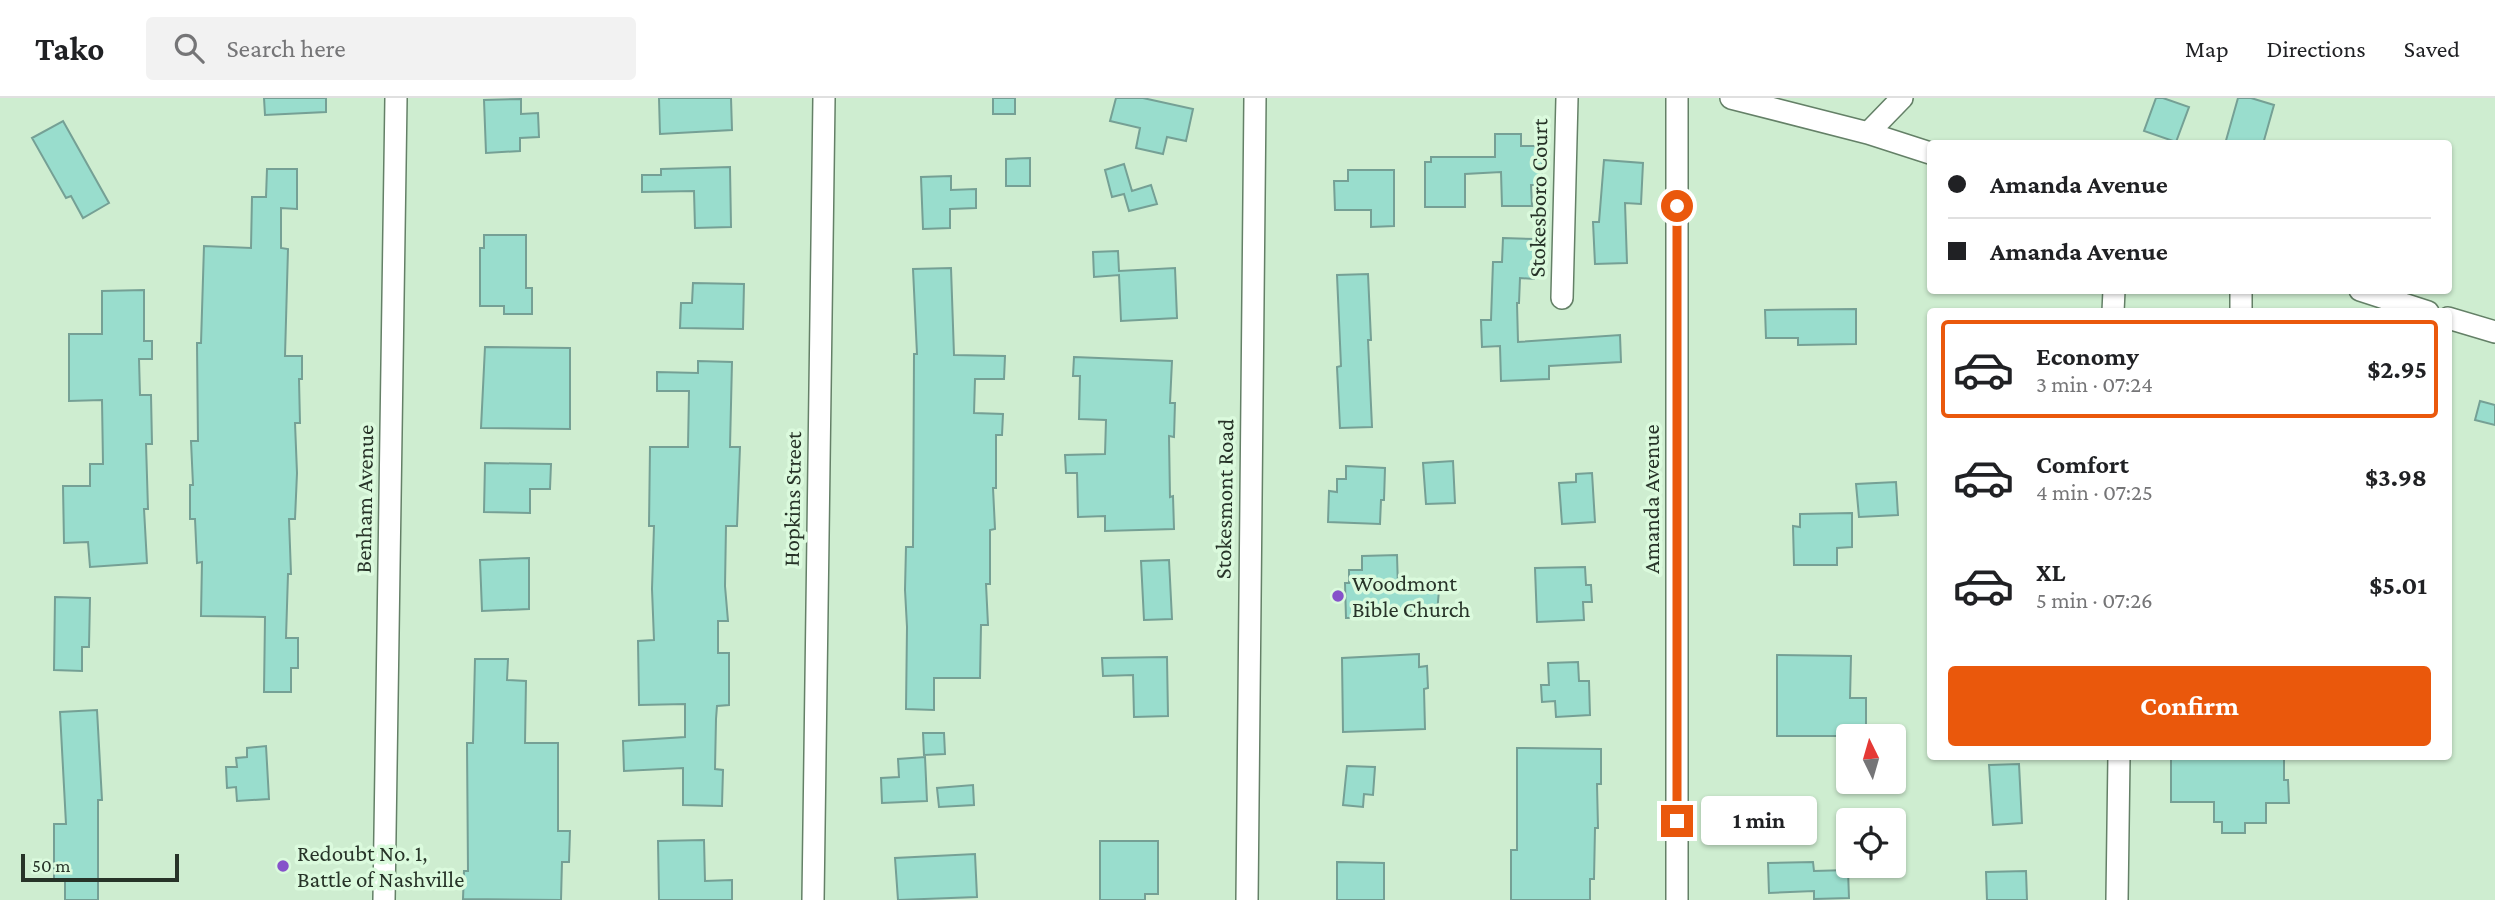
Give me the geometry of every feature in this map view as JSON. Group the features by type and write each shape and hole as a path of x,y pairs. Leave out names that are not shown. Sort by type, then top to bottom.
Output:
{"street":[{"name":"Benham Avenue","path":"384,900 396,98"},
{"name":"Hopkins Street","path":"813,900 824,98"},
{"name":"Stokesmont Road","path":"1247,900 1255,98"},
{"name":"Stokesboro Court","path":"1562,298 1567,98"},
{"name":"Amanda Avenue","path":"1677,98 1677,900"},
{"path":"1731,98 1868,133 1927,152"},
{"path":"1868,133 1902,98"},
{"path":"2372,294 2416,308"},
{"path":"2452,319 2495,332"},
{"path":"2117,900 2119,760"}],"building":[{"path":"264,98 326,98 326,112 265,115"},
{"path":"659,98 731,98 732,130 660,134"},
{"path":"993,98 1015,98 1015,114 993,114"},
{"path":"1116,98 1143,98 1193,109 1186,141 1167,137 1163,154 1136,148 1140,128 1110,121"},
{"path":"2156,98 2189,107 2177,140 2144,131"},
{"path":"2238,98 2251,98 2274,105 2264,140 2226,140"},
{"path":"521,99 521,114 538,113 539,137 520,138 520,151 486,153 484,100"},
{"path":"63,121 109,203 83,218 71,196 66,198 32,138"},
{"path":"1495,134 1521,134 1521,146 1542,146 1542,185 1531,185 1532,206 1502,206 1501,172 1465,174 1465,207 1425,207 1425,162 1431,162 1431,157 1495,157"},
{"path":"1030,158 1030,186 1006,186 1006,159"},
{"path":"1604,160 1643,163 1641,204 1625,203 1627,263 1595,264 1593,222 1599,222"},
{"path":"1124,164 1132,191 1151,185 1157,204 1129,211 1124,194 1112,197 1105,170"},
{"path":"730,167 731,227 695,228 694,191 642,192 642,175 661,175 661,169"},
{"path":"267,169 297,169 297,209 281,208 281,248 288,249 285,356 302,356 302,379 299,379 300,423 295,423 295,519 289,519 291,574 288,574 286,638 298,638 298,668 291,668 291,692 264,692 265,617 201,616 202,562 197,563 195,519 190,519 190,485 193,485 191,441 198,441 197,343 201,343 204,246 251,248 252,197 266,197"},
{"path":"1348,170 1394,170 1394,226 1371,227 1371,210 1335,210 1334,181 1348,181"},
{"path":"951,176 951,190 976,189 976,208 950,209 950,228 923,229 921,177"},
{"path":"484,235 526,235 526,288 532,288 532,314 504,314 504,306 480,306 480,248 484,248"},
{"path":"1503,238 1536,239 1534,279 1520,278 1517,303 1518,342 1620,335 1621,362 1549,366 1549,379 1501,381 1500,346 1482,347 1481,320 1491,320 1493,262 1502,262"},
{"path":"1118,251 1119,271 1175,268 1177,318 1121,321 1119,275 1094,277 1093,252"},
{"path":"951,268 954,355 1005,356 1004,379 975,379 974,413 1003,414 1002,435 996,435 996,488 993,488 995,529 990,530 990,584 986,584 988,625 981,625 980,678 934,678 934,710 906,709 906,547 913,547 914,354 917,354 913,269"},
{"path":"1368,274 1372,427 1340,428 1337,367 1341,366 1337,275"},
{"path":"693,283 744,284 743,329 680,328 681,303 692,303"},
{"path":"144,290 144,341 152,341 152,359 139,359 140,395 151,395 152,444 146,444 148,509 144,509 147,563 90,567 88,542 64,543 63,486 90,486 90,464 103,464 102,400 69,401 69,334 102,334 102,291"},
{"path":"1856,309 1856,344 1798,345 1798,338 1766,338 1765,310"},
{"path":"485,347 570,348 570,429 481,428"},
{"path":"1074,357 1172,361 1170,403 1175,403 1174,437 1169,436 1170,497 1173,496 1174,529 1105,531 1105,516 1078,517 1077,473 1066,473 1065,455 1105,454 1106,420 1079,419 1080,376 1073,376"},
{"path":"698,361 732,362 730,447 740,447 737,526 726,526 725,586 728,621 718,621 718,653 729,653 729,705 717,706 716,719 715,769 723,770 722,806 683,805 683,768 624,771 623,741 685,737 685,704 639,705 638,641 654,640 654,526 649,526 650,447 688,447 689,391 657,391 657,372 698,373"},
{"path":"2480,401 2495,405 2495,425 2475,420"},
{"path":"1453,461 1455,503 1426,504 1423,463"},
{"path":"485,463 551,464 550,489 530,489 530,513 484,512"},
{"path":"1346,466 1385,468 1380,524 1328,522 1329,491 1337,492 1337,479 1346,479"},
{"path":"1592,473 1595,522 1562,524 1559,483 1576,482 1576,474"},
{"path":"1896,482 1898,515 1859,517 1856,484"},
{"path":"1852,513 1852,547 1837,548 1837,565 1794,565 1793,526 1800,527 1800,514"},
{"path":"1397,555 1398,588 1439,590 1437,613 1399,611 1399,617 1346,618 1345,583 1349,583 1349,570 1362,570 1362,556"},
{"path":"529,558 529,609 482,611 480,560"},
{"path":"1169,560 1172,619 1144,620 1141,561"},
{"path":"1585,567 1586,585 1591,585 1592,602 1583,602 1584,620 1537,622 1535,568"},
{"path":"55,597 90,598 89,647 82,647 82,671 54,670"},
{"path":"1419,654 1419,667 1427,666 1428,688 1424,689 1425,729 1343,732 1342,658"},
{"path":"1777,655 1851,656 1850,698 1866,698 1866,724 1836,724 1836,736 1777,736"},
{"path":"1167,657 1168,716 1134,717 1133,675 1103,676 1102,658"},
{"path":"475,659 508,659 507,680 526,681 525,743 558,743 558,831 570,831 569,862 562,862 561,900 463,899 464,871 468,871 467,743 473,743"},
{"path":"1578,662 1579,681 1589,681 1590,715 1556,717 1555,701 1542,702 1541,685 1549,685 1548,663"},
{"path":"97,710 102,800 98,800 98,900 65,900 65,880 54,880 54,824 66,824 60,712"},
{"path":"923,733 944,733 945,754 924,755"},
{"path":"266,746 269,799 237,801 236,787 227,788 226,767 237,767 236,758 247,757 247,748"},
{"path":"1517,748 1601,749 1601,784 1597,784 1598,828 1595,828 1594,879 1590,879 1590,900 1511,900 1511,850 1517,850"},
{"path":"925,757 927,801 882,803 881,778 899,777 898,759"},
{"path":"2171,760 2284,760 2284,780 2288,780 2289,803 2266,803 2266,823 2245,823 2245,833 2222,833 2222,822 2214,822 2214,802 2171,802"},
{"path":"2019,764 2022,823 1993,825 1989,765"},
{"path":"1347,766 1375,767 1373,795 1364,794 1363,807 1343,805"},
{"path":"973,785 974,805 939,807 937,788"},
{"path":"704,840 705,881 732,880 732,900 659,900 658,841"},
{"path":"1100,841 1158,841 1158,894 1145,894 1145,900 1100,900"},
{"path":"975,854 977,897 898,900 895,858"},
{"path":"1337,862 1384,863 1384,900 1337,900"},
{"path":"1813,862 1814,871 1836,870 1836,878 1848,878 1849,898 1814,899 1814,891 1769,893 1768,863"},
{"path":"2026,871 2027,900 1987,900 1986,872"}],"place":[{"name":"Woodmont Bible Church","path":"1338,596"},
{"name":"Redoubt No. 1, Battle of Nashville","path":"283,866"}],"route":[{"path":"1677,206 1677,821"}]}
